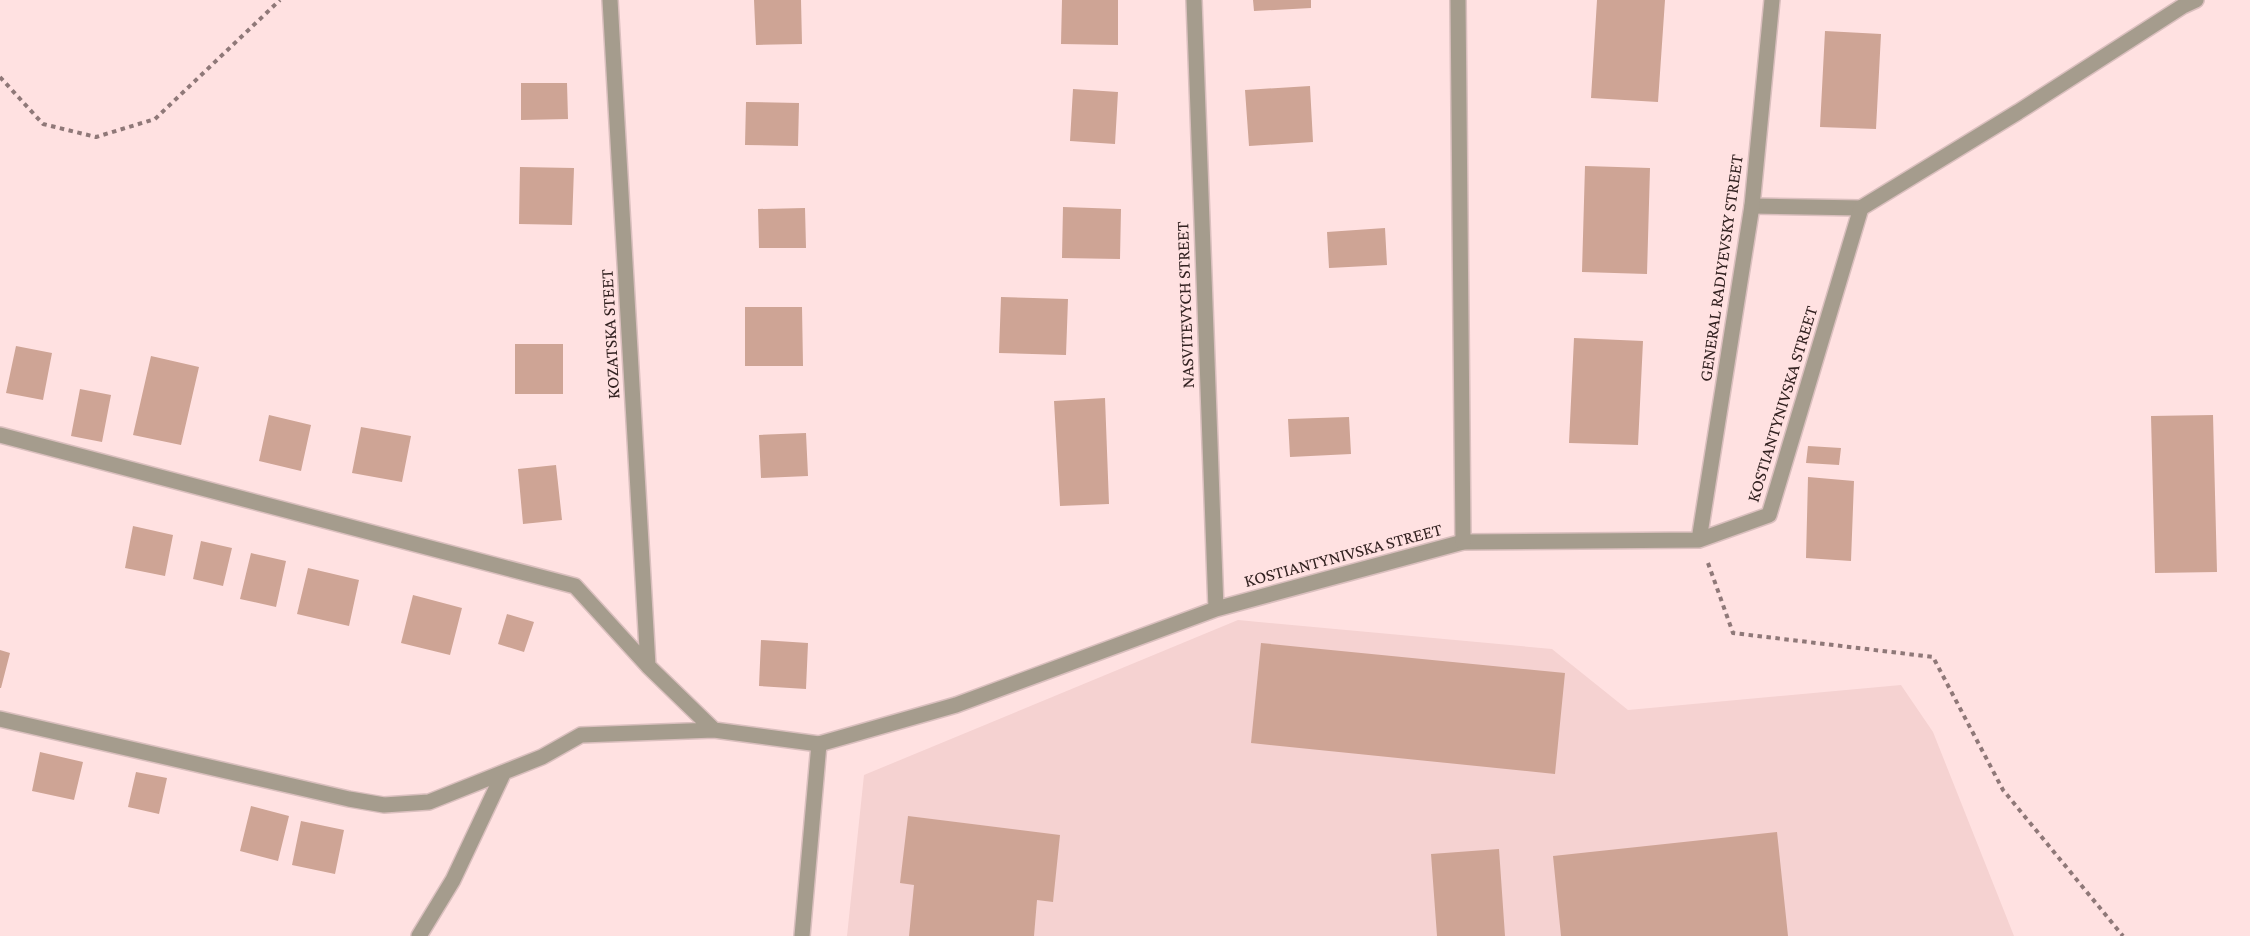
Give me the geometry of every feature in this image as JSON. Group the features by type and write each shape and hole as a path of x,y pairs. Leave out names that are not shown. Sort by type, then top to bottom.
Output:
{"street":[{"name":"KOZATSKA STEET","path":"610,0 648,666"},
{"name":"NASVITEVYCH STREET","path":"1194,0 1216,609"},
{"path":"1458,0 1463,542"},
{"name":"GENERAL RADIYEVSKY STREET","path":"1699,540 1752,206 1772,0"},
{"path":"1752,206 1861,208 2018,112 2186,2"},
{"name":"KOSTIANTYNIVSKA STREET","path":"819,744 956,705 1216,609 1463,542 1699,540 1769,515 1861,208"},
{"path":"0,435 575,586 648,666 714,730"},
{"path":"0,719 384,805 429,802 542,757 581,735 714,730 819,744 802,936"},
{"path":"419,936 453,880 504,772"}],"path":[{"path":"0,76 43,124 96,137 155,119 280,0"},
{"path":"1699,540 1733,633 1933,657 2003,790 2123,936"}],"shaded area":[{"path":"1238,620 1552,649 1628,710 1901,685 1933,732 2014,936 847,936 864,775"}],"building":[{"path":"754,0 801,0 802,44 756,45"},
{"path":"1062,0 1118,0 1118,45 1061,44"},
{"path":"1253,0 1311,0 1311,8 1254,11"},
{"path":"1597,0 1665,0 1658,102 1591,98"},
{"path":"1825,31 1881,34 1876,129 1820,127"},
{"path":"521,83 567,83 568,119 521,120"},
{"path":"1310,86 1313,142 1249,146 1245,90"},
{"path":"1073,89 1118,92 1115,144 1070,141"},
{"path":"746,102 799,103 798,146 745,145"},
{"path":"1585,166 1650,168 1647,274 1582,272"},
{"path":"520,167 574,168 572,225 519,224"},
{"path":"1063,207 1121,209 1120,259 1062,258"},
{"path":"805,208 806,248 759,248 758,209"},
{"path":"1385,228 1387,265 1329,268 1327,232"},
{"path":"1001,297 1068,299 1066,355 999,353"},
{"path":"745,307 802,307 803,366 745,366"},
{"path":"1574,338 1643,341 1638,445 1569,443"},
{"path":"515,344 563,344 563,394 515,394"},
{"path":"16,346 52,353 43,400 6,393"},
{"path":"151,356 199,367 181,445 133,435"},
{"path":"80,389 111,395 102,442 71,436"},
{"path":"1105,398 1109,504 1060,506 1054,401"},
{"path":"269,415 311,425 301,471 259,461"},
{"path":"2213,415 2217,572 2155,573 2151,416"},
{"path":"1349,417 1351,454 1290,457 1288,419"},
{"path":"361,427 411,436 402,482 352,473"},
{"path":"806,433 808,476 761,478 759,435"},
{"path":"1808,446 1841,448 1839,465 1806,463"},
{"path":"556,465 562,520 523,524 518,469"},
{"path":"1808,477 1854,481 1851,561 1806,558"},
{"path":"133,526 173,535 165,576 125,568"},
{"path":"201,541 232,548 223,586 193,579"},
{"path":"251,553 286,561 276,607 240,599"},
{"path":"308,568 359,580 349,626 297,614"},
{"path":"413,595 462,608 450,655 401,643"},
{"path":"507,614 534,622 524,652 498,644"},
{"path":"761,640 808,643 806,689 759,686"},
{"path":"1261,643 1565,673 1555,774 1251,743"},
{"path":"0,650 10,653 1,688 0,688"},
{"path":"40,752 83,762 74,800 32,791"},
{"path":"136,772 167,778 159,814 128,807"},
{"path":"251,806 289,816 278,861 240,851"},
{"path":"908,816 1060,835 1053,902 1037,900 1034,936 909,936 914,885 900,883"},
{"path":"301,821 344,830 335,874 292,865"},
{"path":"1777,832 1788,936 1561,936 1553,856"},
{"path":"1499,849 1505,936 1437,936 1431,854"}]}
